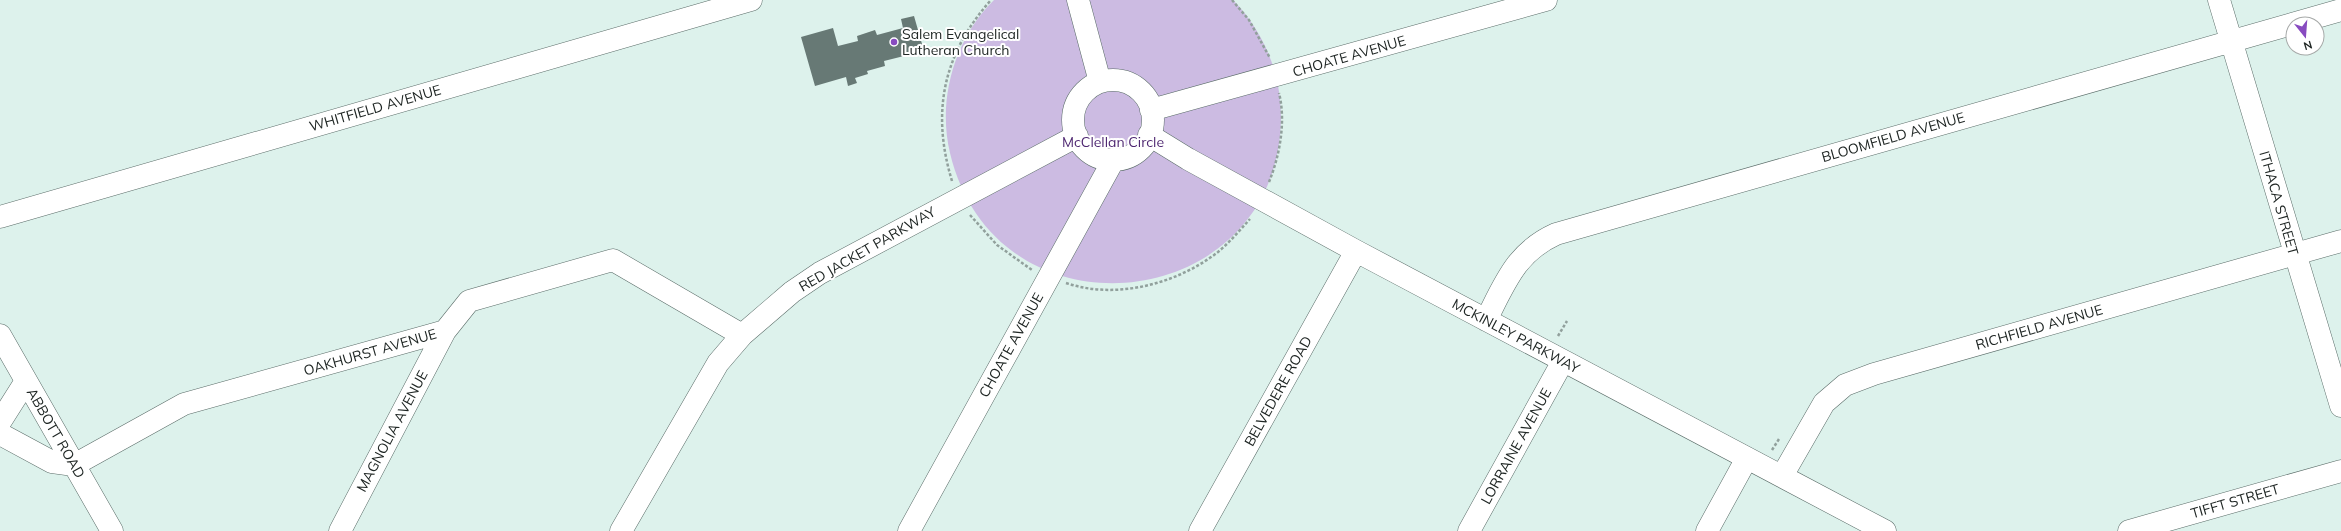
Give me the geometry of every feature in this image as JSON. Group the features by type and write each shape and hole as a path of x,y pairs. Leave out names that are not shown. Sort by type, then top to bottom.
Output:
{"street":[{"name":"WHITFIELD AVENUE","path":"0,217 751,0"},
{"path":"1078,0 1100,82"},
{"name":"CHOATE AVENUE","path":"1151,110 1546,0"},
{"name":"ITHACA STREET","path":"2219,0 2294,254 2341,406"},
{"name":"BLOOMFIELD AVENUE","path":"1486,320 1514,267 1530,249 1541,241 1556,234 1624,212 2341,10"},
{"path":"1114,80 1132,85 1143,94 1151,110 1152,123 1149,135 1138,150 1127,157 1114,159 1104,158 1089,152 1077,136 1073,119 1076,105 1088,88 1100,82 1114,80"},
{"name":"MCKINLEY PARKWAY","path":"1149,135 1194,162 1356,251 1885,531"},
{"name":"RED JACKET PARKWAY","path":"621,531 718,363 742,335 792,292 820,273 1077,136"},
{"name":"CHOATE AVENUE","path":"909,531 1114,159"},
{"name":"RICHFIELD AVENUE","path":"1782,476 1824,403 1845,385 1882,372 2341,241"},
{"name":"BELVEDERE ROAD","path":"1200,531 1356,251"},
{"name":"OAKHURST AVENUE","path":"74,465 184,404 445,331 469,301 613,260 742,335"},
{"name":"MAGNOLIA AVENUE","path":"340,531 445,331"},
{"name":"ABBOTT ROAD","path":"0,335 112,531"},
{"name":"LORRAINE AVENUE","path":"1469,531 1563,361"},
{"path":"0,422 26,381"},
{"path":"0,434 52,462 74,465"},
{"path":"1707,531 1747,458"},
{"name":"TIFFT STREET","path":"2129,531 2341,471"}],"path":[{"path":"953,183 942,136 943,93 955,52 977,16 991,0"},
{"path":"1232,0 1253,26 1271,60"},
{"path":"1268,185 1277,160 1281,139 1282,118 1279,92"},
{"path":"970,215 997,245 1012,258 1037,272"},
{"path":"1062,282 1092,288 1137,288 1180,275 1219,252 1250,219"},
{"path":"1558,336 1567,320"}],"green space":[{"name":"McClellan Circle","path":"994,0 1233,0 1254,26 1269,54 1278,85 1281,118 1268,184 1235,234 1188,267 1132,282 1074,279 1021,257 977,215 950,153 946,112 952,70 960,51 969,32 980,15"}],"building":[{"path":"914,16 924,51 884,61 885,66 867,71 868,74 855,78 857,83 848,86 846,77 815,86 801,37 833,28 838,46 858,41 857,36 875,30 877,35 903,28 901,19"}],"place":[{"name":"Salem Evangelical Lutheran Church","path":"894,42"}]}
